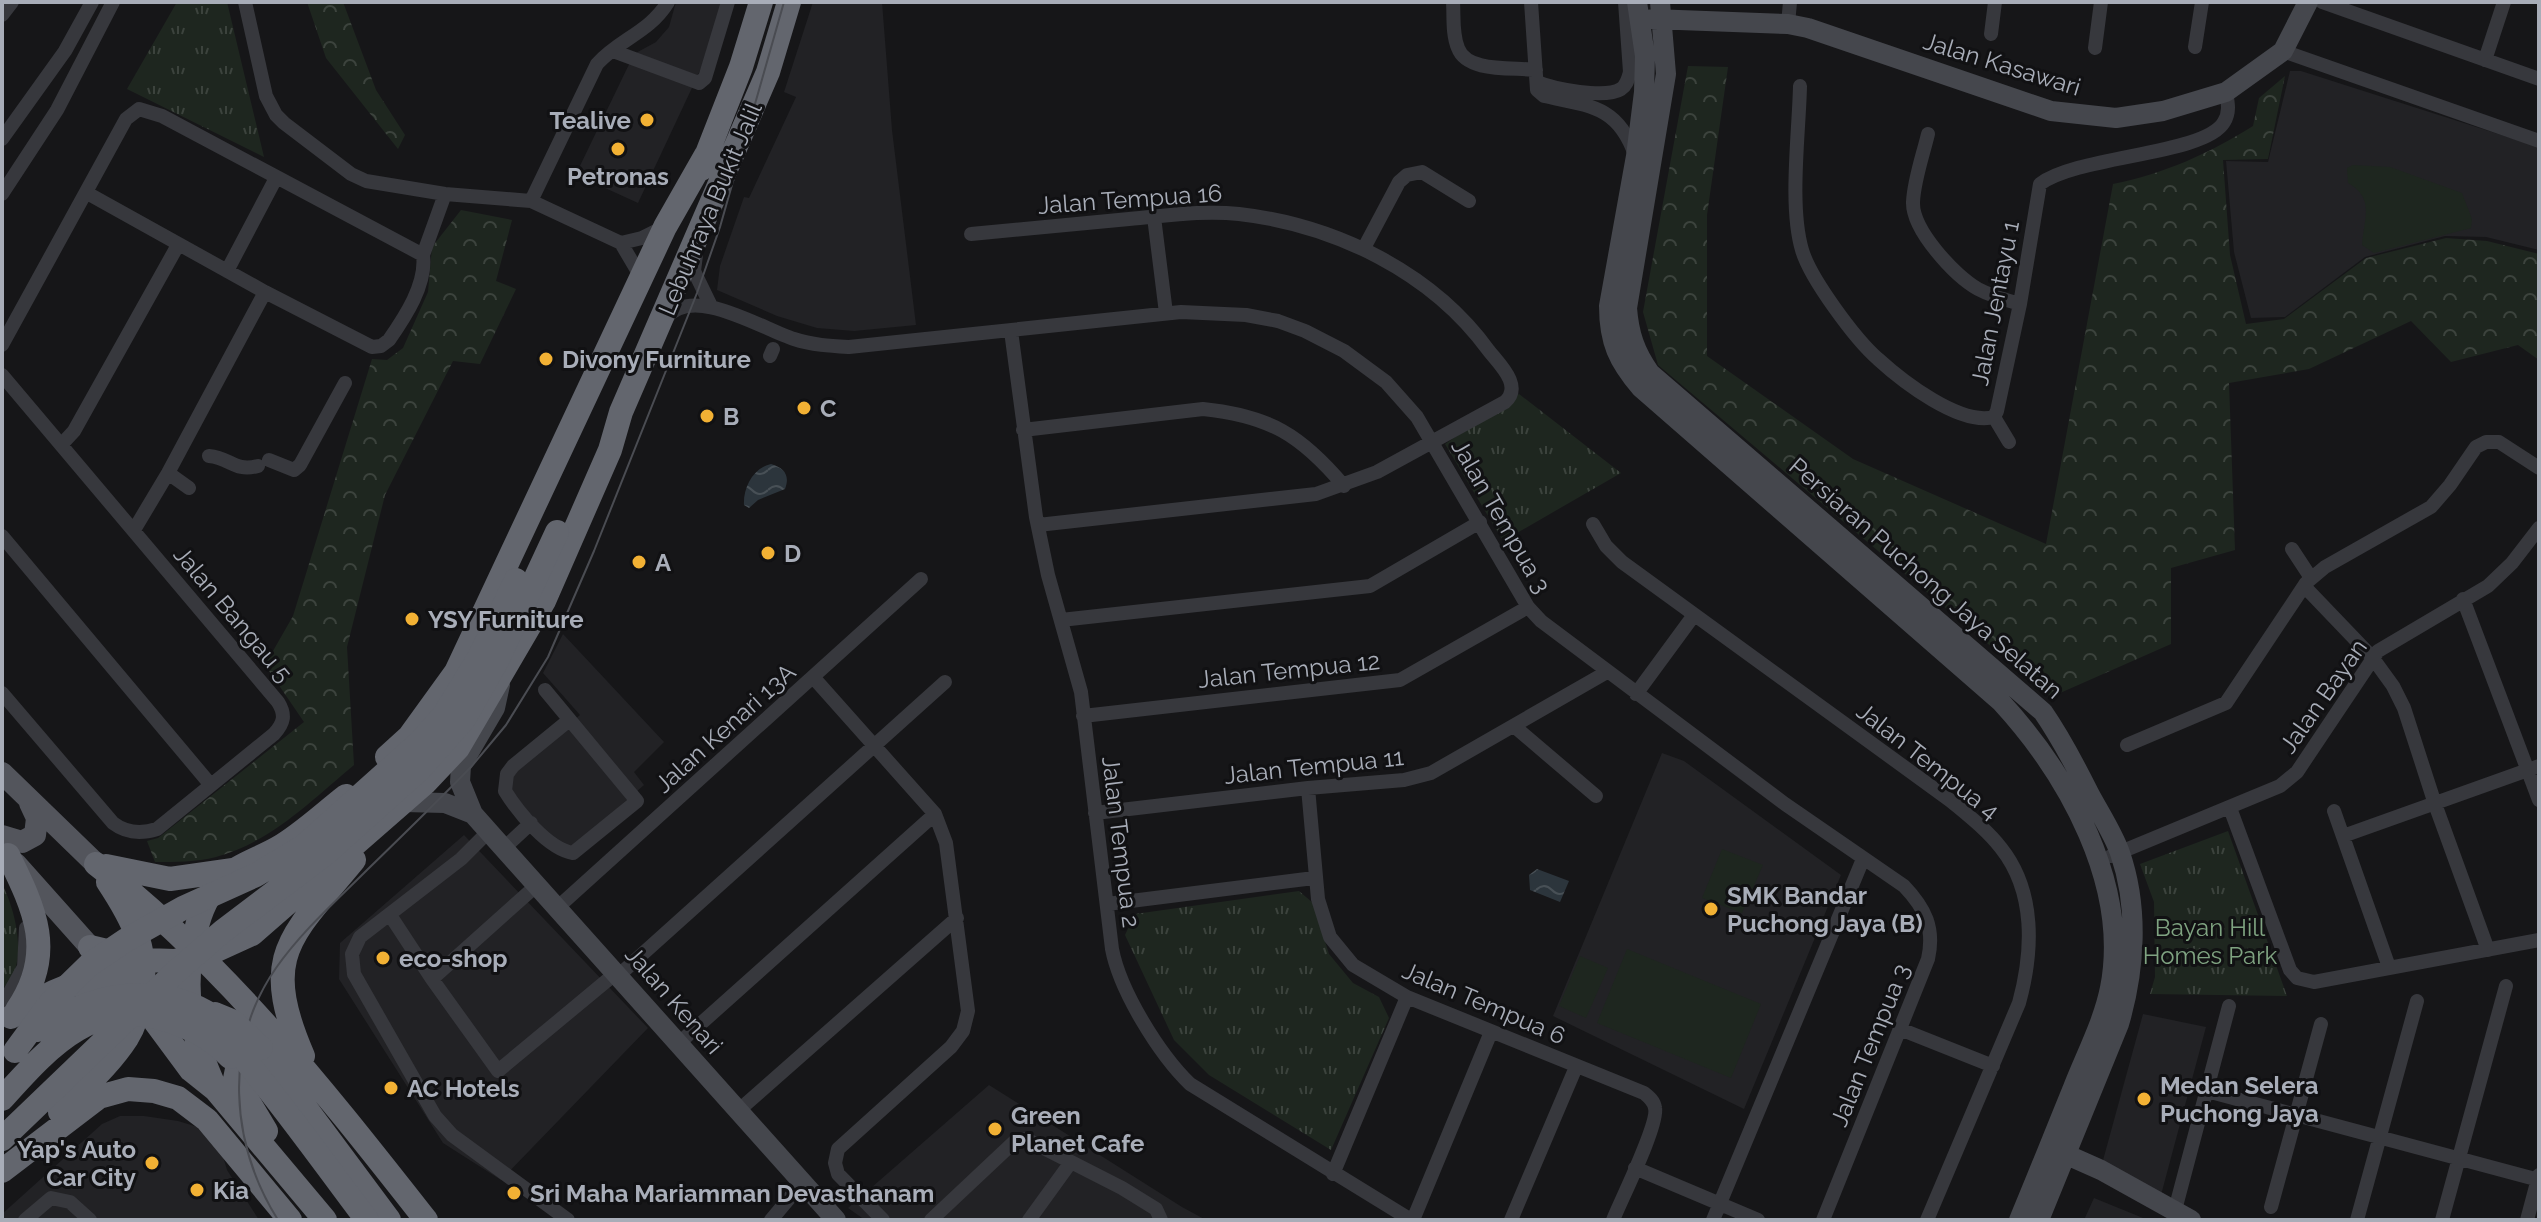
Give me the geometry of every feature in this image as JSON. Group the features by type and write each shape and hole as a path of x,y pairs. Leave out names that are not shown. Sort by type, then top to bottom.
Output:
{"highway":[{"name":"Lebuhraya Bukit Jalil","path":"706,155 741,67 761,2"},
{"name":"Lebuhraya Bukit Jalil","path":"621,412 768,72 789,2"},
{"path":"96,864 170,879 233,870 279,847 346,796 409,737 448,686 665,227 706,155"},
{"path":"9,1058 51,1002 89,965 183,908 256,875 304,846 420,742 444,715 480,656 516,580 691,203 706,155"},
{"path":"2,1139 179,969 223,931 325,854 420,769 464,719 497,661 599,444 621,412"},
{"path":"5,1017 70,984 191,961 252,934 404,802 458,748 544,601 610,450 621,412"},
{"path":"310,1074 290,1025 283,994 287,947 362,852 371,831"},
{"path":"3,851 26,889 34,914 38,949 32,983 5,1017"},
{"path":"96,864 131,891 191,961 243,1000 310,1074 426,1220"},
{"path":"7,1168 121,1047 138,1016 144,968 135,929 126,909 96,864"},
{"path":"233,870 220,891 218,904 221,913 235,926 252,934"},
{"path":"216,1090 191,1019 191,961 202,910 209,894 233,870"},
{"path":"90,947 144,968"},
{"path":"90,947 118,976 191,1070 216,1090 325,1220"},
{"path":"9,1058 39,1029 65,1012 105,997 145,996 173,1000 232,1021 252,1038 287,1081 389,1220"},
{"path":"2,1099 58,1042 79,1027 116,1014 161,1018 199,1032 234,1062 349,1220"},
{"path":"209,1014 272,1091 367,1220"},
{"path":"274,1160 263,1124 239,1089 235,1070 243,1053 256,1039 269,1036 279,1039"},
{"path":"2,1087 26,1108 28,1119 23,1140 7,1168"},
{"path":"7,1168 99,1097 128,1089 154,1091 178,1098 207,1120 290,1220"}],"main road":[{"name":"Jalan Kasawari","path":"1638,11 1788,24 1823,33 2051,111 2116,118 2163,111 2226,92 2283,51 2308,2"},
{"name":"Persiaran Puchong Jaya Selatan","path":"1638,11 1645,56 1644,92 1636,156 1609,306 1609,331 1616,353 1628,373 1653,398 2001,702 2031,735 2043,754 2105,875 2113,927 2114,959 2110,989 2039,1220"},
{"name":"Persiaran Puchong Jaya Selatan","path":"1662,11 1666,74 1627,308 1635,353 1650,373 2043,712 2068,751 2120,853 2132,926 2129,990 2119,1024 2058,1151 2019,1220"},
{"name":"Jalan Kenari","path":"503,673 495,708 461,766 460,782 473,814 836,1220"},
{"path":"2,773 96,864"},
{"path":"27,798 37,818 35,835 3,851 90,947"},
{"path":"404,802 445,803 473,814"},
{"path":"2058,1151 2183,1215"}],"street":[{"path":"2,15 12,2"},
{"path":"2,139 65,51 92,2"},
{"path":"2,194 57,110 113,2"},
{"path":"245,2 266,96 276,115 351,174 366,181 445,194 531,201 621,243 641,277"},
{"path":"531,201 597,64 606,54 651,24 668,2"},
{"path":"613,51 699,83 705,78 728,2"},
{"path":"1453,2 1456,43 1465,59 1536,76 1551,88 1599,93 1619,90 1627,83 1630,72 1625,2"},
{"path":"1531,2 1537,90 1544,96 1599,108 1614,118 1629,139 1636,156"},
{"path":"1788,24 1790,2"},
{"path":"1991,34 1995,2"},
{"path":"2095,48 2101,2"},
{"path":"2195,47 2202,2"},
{"path":"2322,2 2539,79"},
{"path":"2485,60 2504,2"},
{"path":"2283,51 2539,141"},
{"name":"Jalan Jentayu 1","path":"1800,86 1796,223 1802,253 1821,286 1875,357 1915,389 1972,417 1994,417 2020,304 2040,184 2073,167 2194,141 2217,130 2229,108 2226,92"},
{"path":"2,345 126,119 139,109 162,116 423,255"},
{"path":"1928,134 1913,200 1920,229 1960,276 1979,290 2020,304"},
{"path":"1364,248 1399,182 1407,175 1422,172 1469,201"},
{"path":"227,271 276,178"},
{"path":"87,193 363,344 381,346 395,331 420,284 423,255 445,194"},
{"name":"Jalan Tempua 16","path":"971,234 1196,213 1237,214 1270,219 1364,248 1394,265 1445,302 1481,340 1511,381 1513,390 1505,402 1432,441"},
{"path":"1154,217 1166,313"},
{"path":"705,221 694,271 711,306"},
{"path":"621,243 642,238 665,227"},
{"path":"62,444 74,431 178,245"},
{"path":"134,530 265,292"},
{"name":"Jalan Tempua 3","path":"661,324 672,311 690,306 711,306 793,339 849,347 1166,313 1246,315 1278,321 1330,342 1386,382 1417,417 1528,607 1549,629 1904,886 1928,919 1931,930 1928,959 1823,1220"},
{"name":"Jalan Tempua 2","path":"1011,331 1038,525 1081,692 1117,971 1147,1026 1171,1063 1190,1084 1412,1220"},
{"name":"Jalan Bangau 5","path":"2,375 284,711 281,727 157,829 139,833 113,823 2,693"},
{"path":"209,456 238,468 264,463 294,470 300,465 345,383"},
{"path":"1023,430 1203,409 1229,412 1285,431 1309,447 1344,486"},
{"path":"1994,417 2009,442"},
{"path":"1038,525 1316,494 1377,472 1432,441"},
{"path":"2127,745 2226,703 2308,582 2332,563 2431,507 2476,447 2486,442 2499,442 2539,468"},
{"path":"168,473 189,488"},
{"path":"1061,620 1370,586 1480,522"},
{"name":"Jalan Tempua 4","path":"1593,524 1606,546 1622,562 1951,801 2003,850 2016,875 2025,902 2030,939 2025,981 2019,1003 1927,1220"},
{"name":"Jalan Bayan","path":"2100,861 2280,786 2297,772 2372,657 2386,645 2488,586 2539,528"},
{"path":"2,536 210,784"},
{"path":"2292,549 2308,582 2372,657 2404,708 2488,950"},
{"name":"Jalan Kenari 13A","path":"557,908 921,579"},
{"path":"2463,599 2534,768 2539,800"},
{"name":"Jalan Tempua 12","path":"1083,716 1400,680 1528,607"},
{"path":"1636,694 1694,615"},
{"name":"Jalan Tempua 11","path":"1095,813 1404,780 1431,773 1607,672"},
{"path":"813,677 935,814 946,843 957,918 968,1011 963,1031 951,1047 838,1149 835,1163 838,1174 883,1220"},
{"path":"390,915 498,1071 617,975 945,682"},
{"path":"545,690 637,801 573,853 556,847 505,791 507,774 513,766 568,721"},
{"path":"1515,727 1596,796"},
{"path":"2343,836 2534,768"},
{"name":"Jalan Tempua 6","path":"1308,788 1314,878 1324,920 1341,953 1368,975 1407,997 1644,1093 1652,1099 1654,1125 1613,1220"},
{"path":"2230,808 2290,970 2297,978 2314,982 2536,940"},
{"path":"2334,811 2389,967"},
{"path":"678,1044 935,814"},
{"path":"504,848 531,823"},
{"path":"488,832 461,859 360,937 352,954 354,974 435,1116 452,1135 568,1220"},
{"path":"1713,1220 1863,859"},
{"path":"1107,904 1314,878"},
{"path":"432,979 537,885"},
{"path":"738,1111 957,918"},
{"path":"2442,1220 2506,986"},
{"path":"1333,1174 1407,997"},
{"path":"2357,1220 2417,1001"},
{"path":"2183,1215 2207,1091 2229,1006"},
{"path":"2271,1207 2321,1024"},
{"path":"1900,1029 1993,1066"},
{"path":"1412,1220 1491,1032"},
{"path":"1511,1220 1576,1067"},
{"path":"2207,1091 2539,1178 2527,1220"},
{"path":"931,1220 1015,1141 1032,1140 1156,1209 1161,1220"},
{"path":"1029,1220 1071,1162"},
{"path":"1635,1168 1758,1220"},
{"path":"771,1220 802,1183"},
{"path":"25,1220 51,1198 70,1202 90,1220"}],"shaded area":[{"path":"676,2 724,2 713,43 638,203 579,176 577,172 634,54 656,42 669,27"},
{"path":"813,2 882,2 892,130 916,325 854,331 817,328 777,316 717,290 720,266 744,197 749,198 796,97 784,92"},
{"path":"2290,71 2301,71 2539,147 2539,250 2486,237 2445,236 2365,257 2285,317 2251,318 2234,252 2226,161 2268,162"},
{"path":"563,634 664,742 634,772 644,785 573,848 564,847 538,825 510,789 512,773 580,715 543,673"},
{"name":"SMK Bandar Puchong Jaya (B)","path":"1662,753 1684,761 1841,875 1744,1109 1553,1016"},
{"path":"464,835 648,1028 501,1180 443,1143 339,979 340,943"},
{"path":"2143,1014 2206,1027 2161,1195 2102,1164"},
{"path":"989,1085 1206,1220 865,1220 848,1208"},
{"path":"120,1116 178,1121 201,1128 220,1146 227,1170 259,1220 2,1220 2,1214 102,1124"},
{"path":"2094,1198 2148,1220 2084,1220"}],"green space":[{"path":"177,2 227,2 264,157 127,89"},
{"path":"307,2 343,2 376,90 405,135 398,149 326,58"},
{"path":"1688,66 1728,67 1707,215 1707,356 1853,459 2046,544 2113,184 2150,175 2186,161 2253,126 2259,98 2285,76 2268,159 2223,160 2230,255 2246,324 2284,319 2366,258 2446,238 2487,241 2539,254 2539,360 2518,345 2451,362 2411,321 2309,369 2229,383 2235,550 2171,568 2171,644 2051,697 1658,365 1643,312"},
{"path":"2353,165 2390,167 2462,193 2472,219 2471,228 2374,253 2362,245 2366,210 2362,195 2348,183 2347,168"},
{"path":"461,210 512,220 496,281 516,289 480,364 453,361 385,495 347,647 354,765 290,819 254,842 208,859 155,862 147,841 158,838 304,722 265,665 293,616 372,359 387,360 403,348 428,292 432,247"},
{"path":"1519,394 1621,473 1503,541 1445,444"},
{"name":"Bayan Hill Homes Park","path":"2228,831 2287,996 2150,994 2155,977 2154,902 2140,864"},
{"path":"1722,849 1763,865 1742,913 1702,898"},
{"path":"2,884 16,923 18,953 11,979 2,989"},
{"path":"1299,891 1313,903 1329,954 1353,983 1379,997 1389,1018 1331,1150 1209,1075 1174,1040 1125,935 1135,914"},
{"path":"1627,949 1761,1004 1731,1078 1597,1023"},
{"path":"1580,956 1608,968 1586,1018 1559,1006"}],"water":[{"path":"771,464 785,473 785,489 758,500 749,508 744,505 747,486 754,474"},
{"path":"1537,869 1569,881 1560,902 1530,890 1529,875"}],"tram line":[{"path":"278,1220 250,1159 239,1094 247,1029 259,997 286,954 308,929 471,767 506,725 548,657 594,551 697,293 720,227 784,2"}],"place":[{"name":"Tealive","path":"647,120"},
{"name":"Petronas","path":"618,149"},
{"name":"Divony Furniture","path":"546,359"},
{"name":"C","path":"804,408"},
{"name":"B","path":"707,416"},
{"name":"D","path":"768,553"},
{"name":"A","path":"639,562"},
{"name":"YSY Furniture","path":"412,619"},
{"name":"SMK Bandar Puchong Jaya (B)","path":"1711,909"},
{"name":"eco-shop","path":"383,958"},
{"name":"AC Hotels","path":"391,1088"},
{"name":"Medan Selera Puchong Jaya","path":"2144,1099"},
{"name":"Green Planet Cafe","path":"995,1129"},
{"name":"Yap's Auto Car City","path":"152,1163"},
{"name":"Kia","path":"197,1190"},
{"name":"Sri Maha Mariamman Devasthanam","path":"514,1193"}]}
